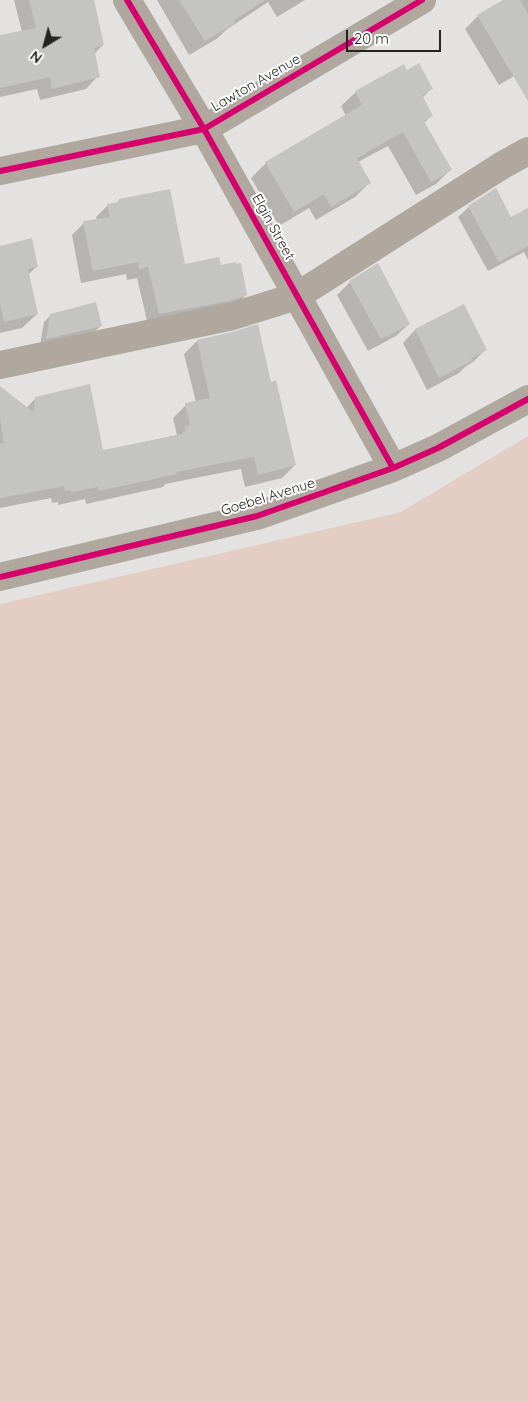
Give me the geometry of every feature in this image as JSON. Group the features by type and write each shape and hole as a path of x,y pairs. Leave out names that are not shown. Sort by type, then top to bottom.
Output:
{"street":[{"name":"Elgin Street","path":"127,0 204,129 393,468"},
{"name":"Lawton Avenue","path":"0,171 204,129 422,0"},
{"path":"0,365 233,316 298,296 501,166 528,151"},
{"name":"Goebel Avenue","path":"0,577 257,516 393,468 438,448 528,399"}],"shaded area":[{"path":"528,436 528,1402 0,1402 0,604 401,512"}],"building":[{"path":"29,0 94,0 104,45 94,48 100,77 52,89 50,77 0,88 0,35 36,28"},
{"path":"179,0 265,0 233,21 235,23 205,41"},
{"path":"503,0 520,0 528,14 528,101 477,15"},
{"path":"419,63 433,89 422,95 433,116 424,121 452,170 431,182 403,132 357,158 371,183 331,207 324,194 294,212 265,162 362,105 355,91 404,64 407,70"},
{"path":"496,188 511,217 528,208 528,246 499,262 468,206"},
{"path":"170,189 185,264 219,257 221,265 241,263 247,295 229,301 159,314 148,267 139,269 138,262 93,271 83,221 110,217 107,204 119,202 119,199"},
{"path":"32,238 38,267 28,269 38,314 4,322 0,303 0,246"},
{"path":"378,263 410,324 381,339 349,281"},
{"path":"96,302 102,326 46,339 50,314"},
{"path":"464,304 487,350 471,358 473,360 439,378 415,329"},
{"path":"258,324 271,382 276,380 296,465 258,475 254,457 176,472 177,474 99,491 98,487 71,492 71,490 65,491 64,486 0,498 0,444 4,443 0,418 0,386 33,412 35,397 90,384 103,450 183,434 182,432 186,431 185,426 190,425 185,403 210,398 197,340"}],"cycle path":[{"path":"127,0 204,129 393,468"},
{"path":"0,171 204,129 422,0"},
{"path":"0,577 257,516 393,468 438,448 528,399"}]}
